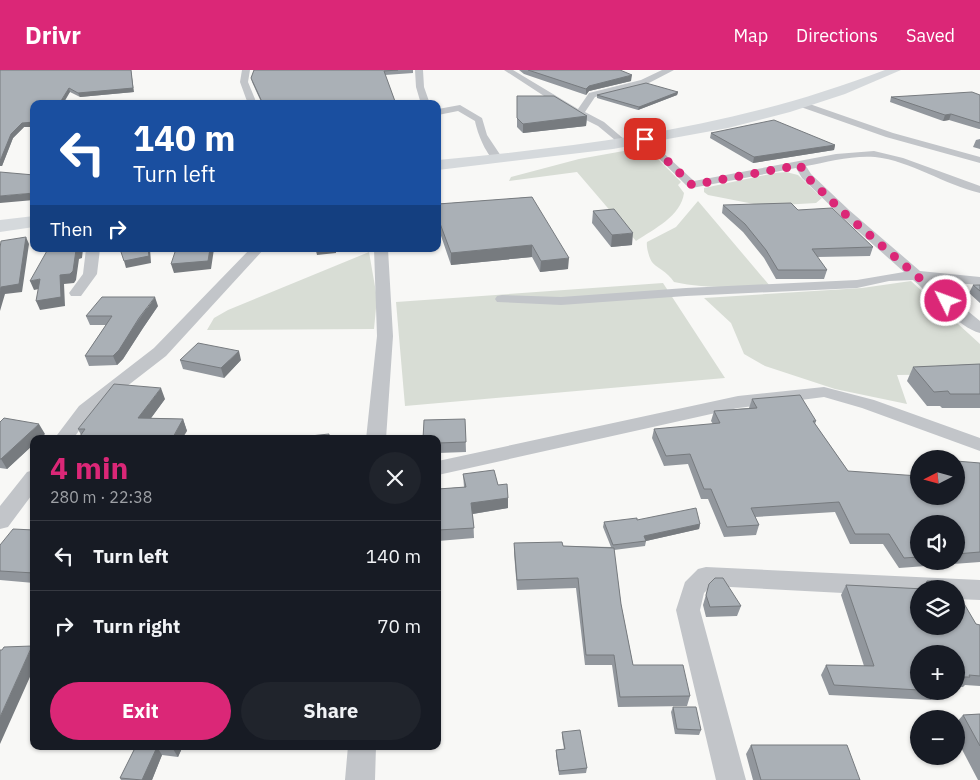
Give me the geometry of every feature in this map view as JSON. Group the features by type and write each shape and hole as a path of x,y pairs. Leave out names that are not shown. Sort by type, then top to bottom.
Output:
{"highway":[{"path":"441,165 645,139 746,120 801,104 895,70"},
{"path":"0,226 30,222"}],"street":[{"path":"246,70 244,82 251,100"},
{"path":"419,70 420,87 425,100"},
{"path":"508,70 601,124 622,142"},
{"path":"580,113 592,95 644,82 655,75 670,70"},
{"path":"801,104 862,128 932,149 980,160"},
{"path":"441,111 460,108 479,120 482,135 498,159"},
{"path":"645,139 692,185 836,157 874,154 899,160 980,190"},
{"path":"800,165 806,176 844,213 980,328"},
{"path":"76,293 90,274 93,252"},
{"path":"66,435 85,410 160,352 254,252"},
{"path":"376,435 385,336 382,252"},
{"path":"502,299 561,301 686,292 858,284 889,277 917,275 980,281"},
{"path":"441,467 738,402 824,392 868,404 980,445"},
{"path":"0,521 30,482"},
{"path":"731,780 688,610 692,589 706,576 910,587"},
{"path":"965,589 980,590"},
{"path":"360,780 362,750"}],"shaded area":[{"path":"646,147 681,182 678,185 684,193 678,209 666,221 636,241 577,172 509,181 511,177 579,159"},
{"path":"786,172 798,175 822,198 816,203 764,206 708,195 704,192 704,188"},
{"path":"698,201 770,286 710,287 674,282 653,264 647,242 676,227"},
{"path":"369,252 377,298 374,329 207,330 214,318 228,310"},
{"path":"911,281 980,344 980,374 897,375 907,404 835,389 765,366 744,354 731,323 704,298 862,288"},
{"path":"663,283 725,378 405,406 396,302"}],"building":[{"path":"0,70 131,70 133,88 78,93 69,88 62,100 30,100 30,122 22,123 11,134 0,161"},
{"path":"254,70 398,70 384,71 395,100 261,100 251,78"},
{"path":"528,70 620,70 632,75 589,86 586,89"},
{"path":"646,83 678,92 639,107 597,95"},
{"path":"972,92 980,95 980,123 951,114 945,115 891,97"},
{"path":"517,96 554,96 587,116 523,124 517,118"},
{"path":"774,120 835,145 754,157 711,133"},
{"path":"0,172 30,175 30,193 0,196"},
{"path":"532,197 569,258 541,261 532,245 451,253 441,226 441,204"},
{"path":"791,203 798,210 832,208 873,247 812,249 827,270 778,270 766,250 745,224 723,205"},
{"path":"614,209 633,233 612,235 593,211"},
{"path":"26,237 19,284 1,287 0,291 1,241"},
{"path":"46,252 76,252 73,271 70,274 60,275 61,297 36,301 40,279 30,281"},
{"path":"121,252 148,252 149,256 124,261"},
{"path":"175,252 210,252 208,261 171,264"},
{"path":"973,285 980,285 980,291"},
{"path":"102,297 155,297 113,356 85,356 112,316 86,316"},
{"path":"198,343 239,351 221,368 180,360"},
{"path":"980,364 980,394 950,394 948,391 934,392 913,367"},
{"path":"114,384 161,388 138,418 183,419 174,435 81,435 85,429 78,429"},
{"path":"800,395 816,421 813,421 848,471 910,475 910,505 965,505 965,462 980,463 980,552 965,553 965,515 910,515 910,558 904,558 889,534 855,534 839,502 751,508 759,525 727,527 711,489 704,489 690,454 666,456 654,429 720,423 714,411 757,408 752,399"},
{"path":"4,418 39,424 0,459 0,422"},
{"path":"465,419 466,442 441,443 441,435 423,435 424,420"},
{"path":"494,470 498,485 507,484 508,498 471,503 474,528 441,530 441,489 466,487 463,474"},
{"path":"696,508 700,524 644,536 646,541 613,545 604,522 637,518 637,520"},
{"path":"13,529 30,530 30,573 0,571 0,545"},
{"path":"562,542 563,546 614,548 621,604 633,665 683,665 690,696 620,697 614,655 586,655 578,578 517,580 514,543"},
{"path":"715,578 723,578 741,606 710,607 706,595 709,584"},
{"path":"846,585 910,588 910,635 965,635 965,605 976,624 980,625 980,676 969,675 970,677 965,677 965,645 910,645 910,689 834,685 826,665 874,666"},
{"path":"30,646 30,650 0,717 0,650 4,647"},
{"path":"673,707 696,707 701,730 677,729"},
{"path":"980,714 980,746 965,719 965,715"},
{"path":"580,730 587,768 559,771 556,750 565,749 562,732"},
{"path":"751,745 847,745 860,780 761,780"},
{"path":"134,750 156,750 142,780 120,778"}],"route":[{"path":"645,139 692,185 800,165 806,176 844,213 946,301"}]}
